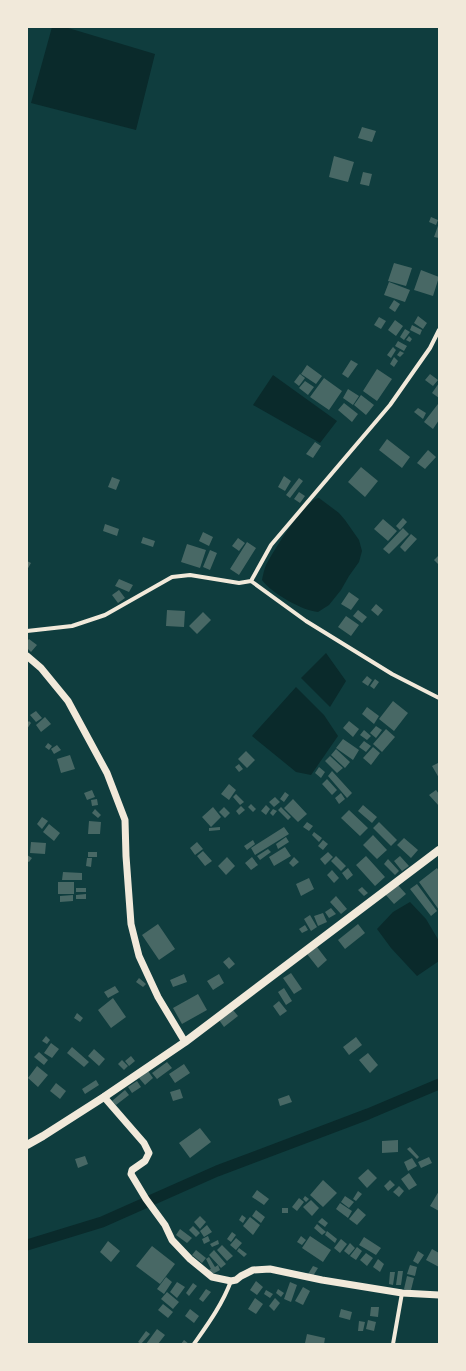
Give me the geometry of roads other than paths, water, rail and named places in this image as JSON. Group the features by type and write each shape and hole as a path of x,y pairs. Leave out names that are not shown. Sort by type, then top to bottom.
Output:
{"main road":[{"path":"27,1145 104,1097 185,1042 439,850"}],"street":[{"path":"27,631 72,626 105,615 172,577 190,575 240,584 251,581 270,545 390,405 430,348 439,330"},
{"path":"251,581 312,625 392,674 439,698"},
{"path":"27,656 42,668 68,700 107,774 125,820 131,924 139,956 158,997 185,1042"},
{"path":"104,1097 144,1143 149,1153 145,1161 131,1172 146,1199 161,1220 172,1240 212,1277 231,1281 236,1280 254,1270 270,1268 322,1280 402,1293 439,1295"},
{"path":"194,1344 212,1320 226,1296 231,1281"},
{"path":"393,1344 402,1293"}],"water":[{"path":"52,27 65,27 155,54 136,130 31,103"},
{"path":"273,375 337,421 320,443 253,405"},
{"path":"319,498 339,513 345,520 359,540 362,551 359,562 341,590 329,605 318,612 296,605 280,596 262,580 266,565 290,527 306,507"},
{"path":"326,653 346,681 330,707 301,678"},
{"path":"296,687 324,715 338,736 311,775 296,772 252,736"},
{"path":"410,902 426,919 439,941 439,961 417,976 391,948 377,929 393,912"}],"waterway":[{"path":"27,1245 102,1222 217,1171 368,1114 439,1084"}]}
